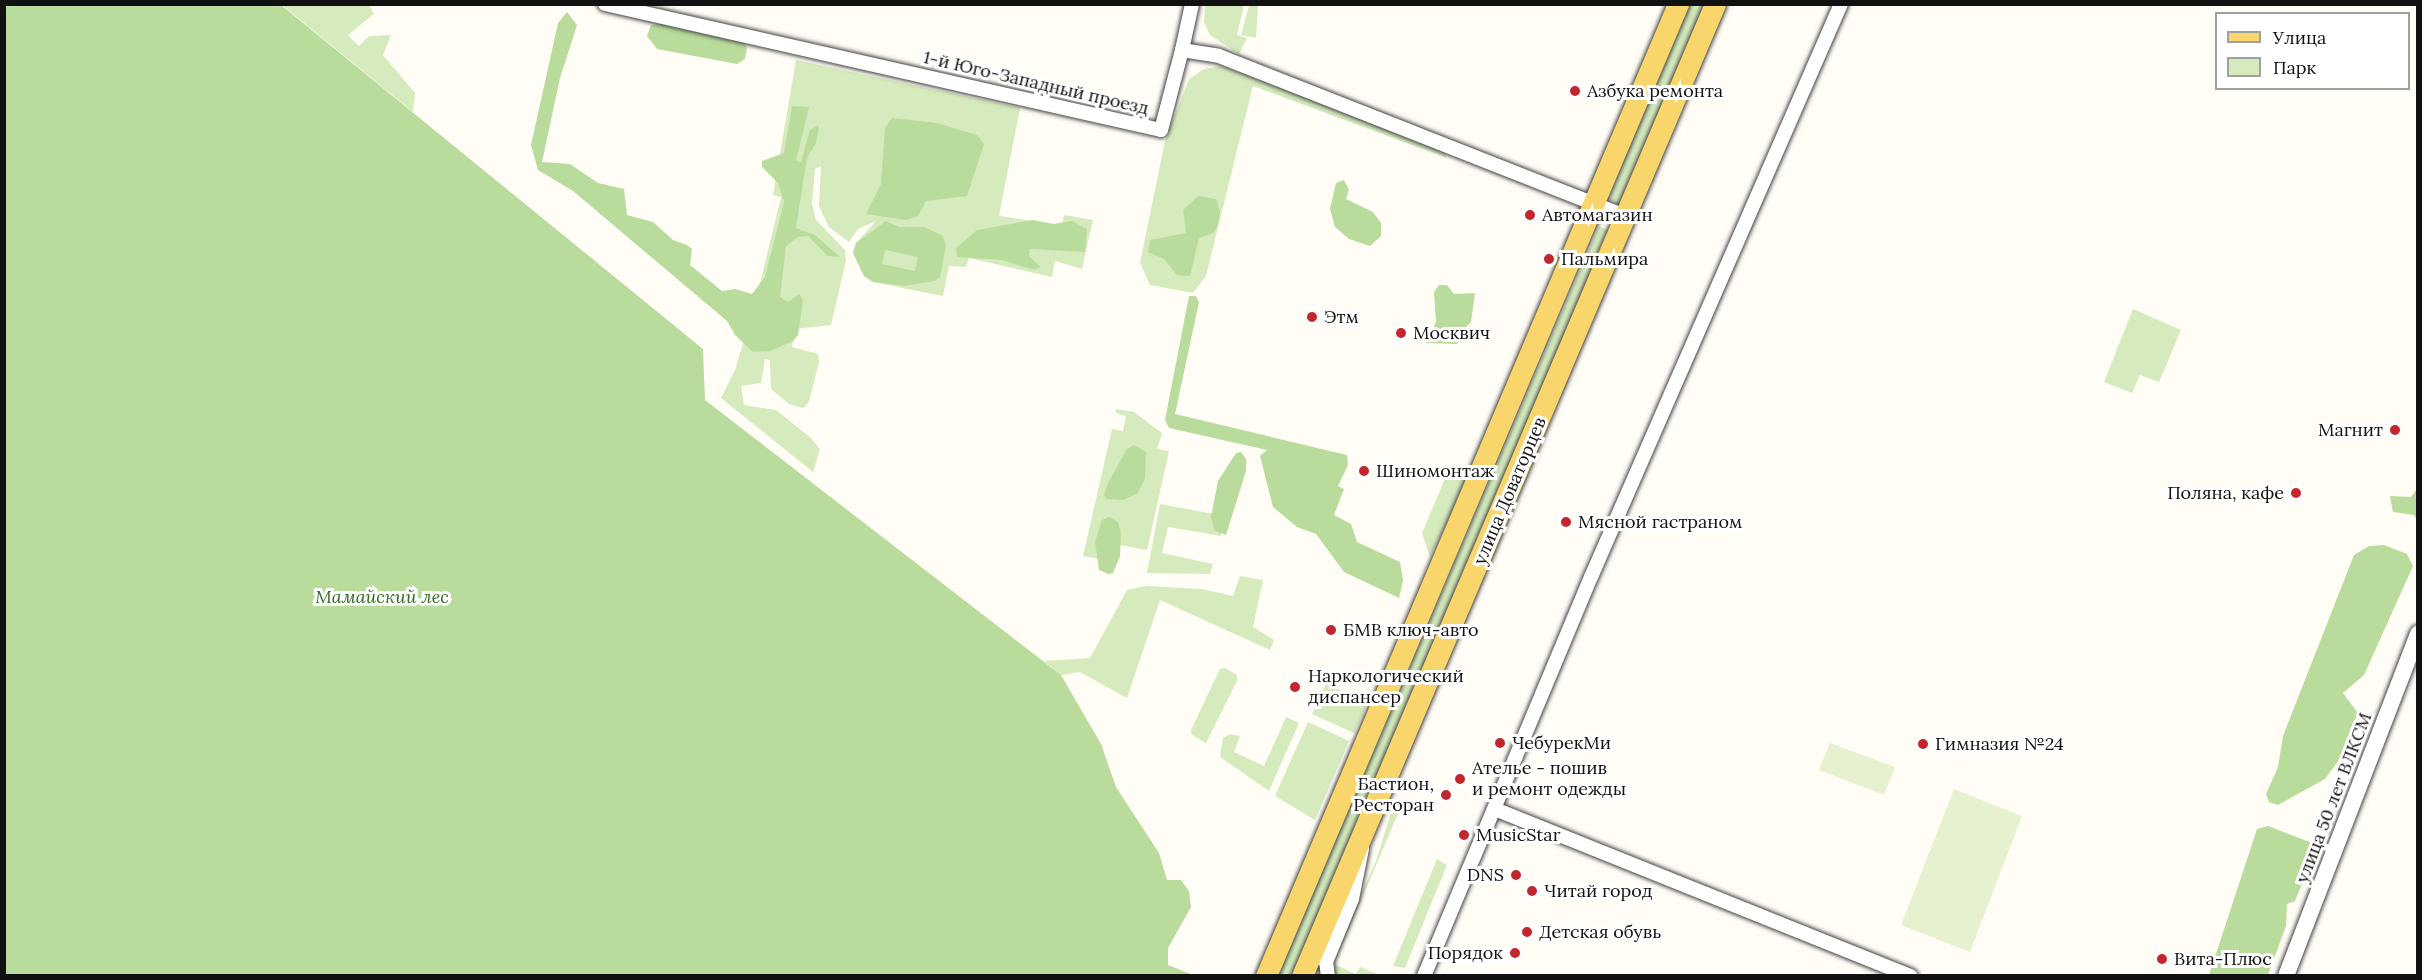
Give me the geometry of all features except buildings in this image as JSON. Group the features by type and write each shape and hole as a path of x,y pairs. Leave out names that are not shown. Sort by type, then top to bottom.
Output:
{"main road":[{"name":"улица Доваторцев","path":"1266,975 1596,202 1678,4"},
{"name":"улица Доваторцев","path":"1302,975 1715,4"}],"street":[{"name":"1-й Юго-Западный проезд","path":"605,4 1161,130 1182,50"},
{"path":"1192,4 1182,50 1219,56 1253,68 1596,202 1626,216"},
{"path":"1424,975 1591,577 1841,4"},
{"name":"улица 50 лет ВЛКСМ","path":"2286,975 2418,634"},
{"path":"1495,809 1911,975"},
{"path":"1328,975 1326,962 1352,899 1361,861 1363,835"}],"green space":[{"name":"Мамайский лес","path":"5,4 281,5 703,349 705,400 1061,675 1101,744 1116,787 1159,853 1167,880 1181,880 1189,891 1191,907 1168,948 1168,965 1193,975 5,975"},
{"path":"282,5 369,5 374,14 348,35 359,46 369,36 391,35 383,55 415,93 413,112"},
{"path":"1205,5 1244,5 1237,35 1247,38 1239,54 1210,35 1204,22"},
{"path":"1249,5 1258,5 1256,38 1241,35"},
{"path":"1689,5 1704,5 1619,204 1609,198"},
{"path":"567,12 577,25 560,78 542,162 570,164 598,183 624,189 627,215 653,222 673,240 692,249 690,265 722,291 735,289 752,294 765,277 784,202 778,183 762,167 762,161 784,153 792,106 809,107 796,161 801,162 810,130 818,125 819,128 816,143 807,158 796,228 815,235 840,257 828,256 808,236 798,237 786,246 780,297 788,302 799,294 803,300 798,335 793,341 770,351 753,352 735,335 727,321 573,191 538,170 531,145 558,23"},
{"path":"661,24 743,43 747,47 745,59 737,64 657,49 647,36 651,25"},
{"path":"796,60 1020,108 999,216 1062,225 1064,215 1093,220 1082,269 1055,261 1052,277 969,258 966,267 949,266 943,296 873,282 864,276 853,253 856,243 876,221 858,229 849,242 829,227 819,206 821,166 815,169 812,203 816,220 845,250 846,261 831,325 795,329 792,347 818,354 819,362 809,402 803,408 789,404 771,389 770,360 765,359 761,383 741,386 744,405 776,410 811,438 820,449 813,472 721,398 735,370 758,292 781,197 773,195"},
{"path":"1221,66 1443,149 1447,158 1253,86 1206,276 1193,293 1150,285 1140,263 1165,141 1189,79 1204,69"},
{"path":"892,118 937,123 977,135 984,144 967,196 926,201 918,216 906,220 866,214 881,184 885,128"},
{"path":"1344,180 1349,190 1346,199 1373,212 1381,223 1381,236 1370,246 1349,239 1335,227 1330,209 1336,183"},
{"path":"1198,196 1216,199 1220,211 1218,225 1213,233 1199,238 1190,276 1177,275 1164,259 1148,252 1150,240 1186,233 1183,210"},
{"path":"1033,220 1053,224 1072,221 1087,229 1085,252 1030,249 1029,256 1041,267 1034,270 1002,260 957,257 956,248 977,230"},
{"path":"886,221 899,227 924,227 943,236 946,246 940,277 935,281 904,286 873,282 864,276 853,253 856,243","holes":["885,250 918,257 915,271 882,264"]},
{"path":"1599,226 1608,230 1450,606 1291,975 1278,976"},
{"path":"1439,285 1447,285 1454,294 1475,293 1471,322 1461,332 1457,344 1426,343 1436,322 1434,292"},
{"path":"1189,296 1196,296 1199,302 1175,414 1347,455 1348,465 1338,486 1344,489 1334,515 1351,524 1357,542 1400,562 1403,580 1399,598 1344,572 1316,534 1297,527 1273,507 1260,456 1267,450 1169,428 1165,420"},
{"path":"2133,309 2181,330 2159,382 2140,375 2132,393 2104,382"},
{"path":"1116,409 1134,412 1162,433 1157,449 1169,451 1147,550 1120,545 1115,562 1083,556 1112,429 1123,431 1126,416 1116,413"},
{"path":"1134,445 1146,452 1145,478 1138,493 1123,500 1107,499 1104,495 1108,483 1127,449"},
{"path":"1241,452 1246,459 1246,471 1226,535 1215,531 1211,517 1218,481 1236,453"},
{"path":"1466,466 1470,474 1430,557 1422,533 1444,481"},
{"path":"2417,489 2417,521 2414,515 2393,512 2390,496 2411,497"},
{"path":"1160,504 1225,516 1221,536 1168,527 1162,553 1213,564 1210,574 1147,573"},
{"path":"1109,517 1118,522 1121,534 1120,556 1113,573 1108,574 1099,570 1095,542 1102,520"},
{"path":"2384,545 2407,554 2413,566 2364,675 2343,693 2358,713 2339,760 2325,779 2278,805 2269,802 2266,794 2278,767 2283,736 2354,555 2369,546"},
{"path":"1240,576 1263,580 1253,627 1274,640 1270,650 1160,600 1127,698 1080,672 1061,675 1044,661 1090,658 1127,590 1146,586 1202,589 1233,596"},
{"path":"1225,668 1237,675 1237,681 1206,743 1192,735 1191,730 1220,669"},
{"path":"1326,684 1368,702 1354,733 1312,714"},
{"path":"1286,717 1299,723 1269,791 1220,757 1223,738 1230,734 1240,736 1234,752 1264,766"},
{"path":"1308,722 1349,741 1315,820 1275,796"},
{"path":"1830,743 1895,767 1884,795 1819,770"},
{"path":"1954,789 2022,816 1970,952 1901,925"},
{"path":"1393,806 1400,809 1334,964 1356,974 1360,967 1379,975 1333,975 1332,960 1376,861"},
{"path":"2268,826 2312,843 2315,853 2295,901 2287,904 2286,926 2268,975 2209,975 2257,829"},
{"path":"1437,859 1447,865 1405,968 1393,966"}],"place":[{"name":"Азбука ремонта","path":"1575,91"},
{"name":"Автомагазин","path":"1530,215"},
{"name":"Пальмира","path":"1549,259"},
{"name":"Этм","path":"1312,317"},
{"name":"Москвич","path":"1401,333"},
{"name":"Магнит","path":"2395,430"},
{"name":"Шиномонтаж","path":"1364,471"},
{"name":"Поляна, кафе","path":"2296,493"},
{"name":"Мясной гастраном","path":"1566,522"},
{"name":"БМВ ключ-авто","path":"1331,630"},
{"name":"Наркологический диспансер","path":"1295,687"},
{"name":"ЧебурекМи","path":"1500,743"},
{"name":"Гимназия №24","path":"1923,744"},
{"name":"Ателье - пошив и ремонт одежды","path":"1460,779"},
{"name":"Бастион, Ресторан","path":"1446,795"},
{"name":"MusicStar","path":"1464,835"},
{"name":"DNS","path":"1516,875"},
{"name":"Читай город","path":"1532,891"},
{"name":"Детская обувь","path":"1527,932"},
{"name":"Порядок","path":"1515,953"},
{"name":"Вита-Плюс","path":"2162,959"}]}
